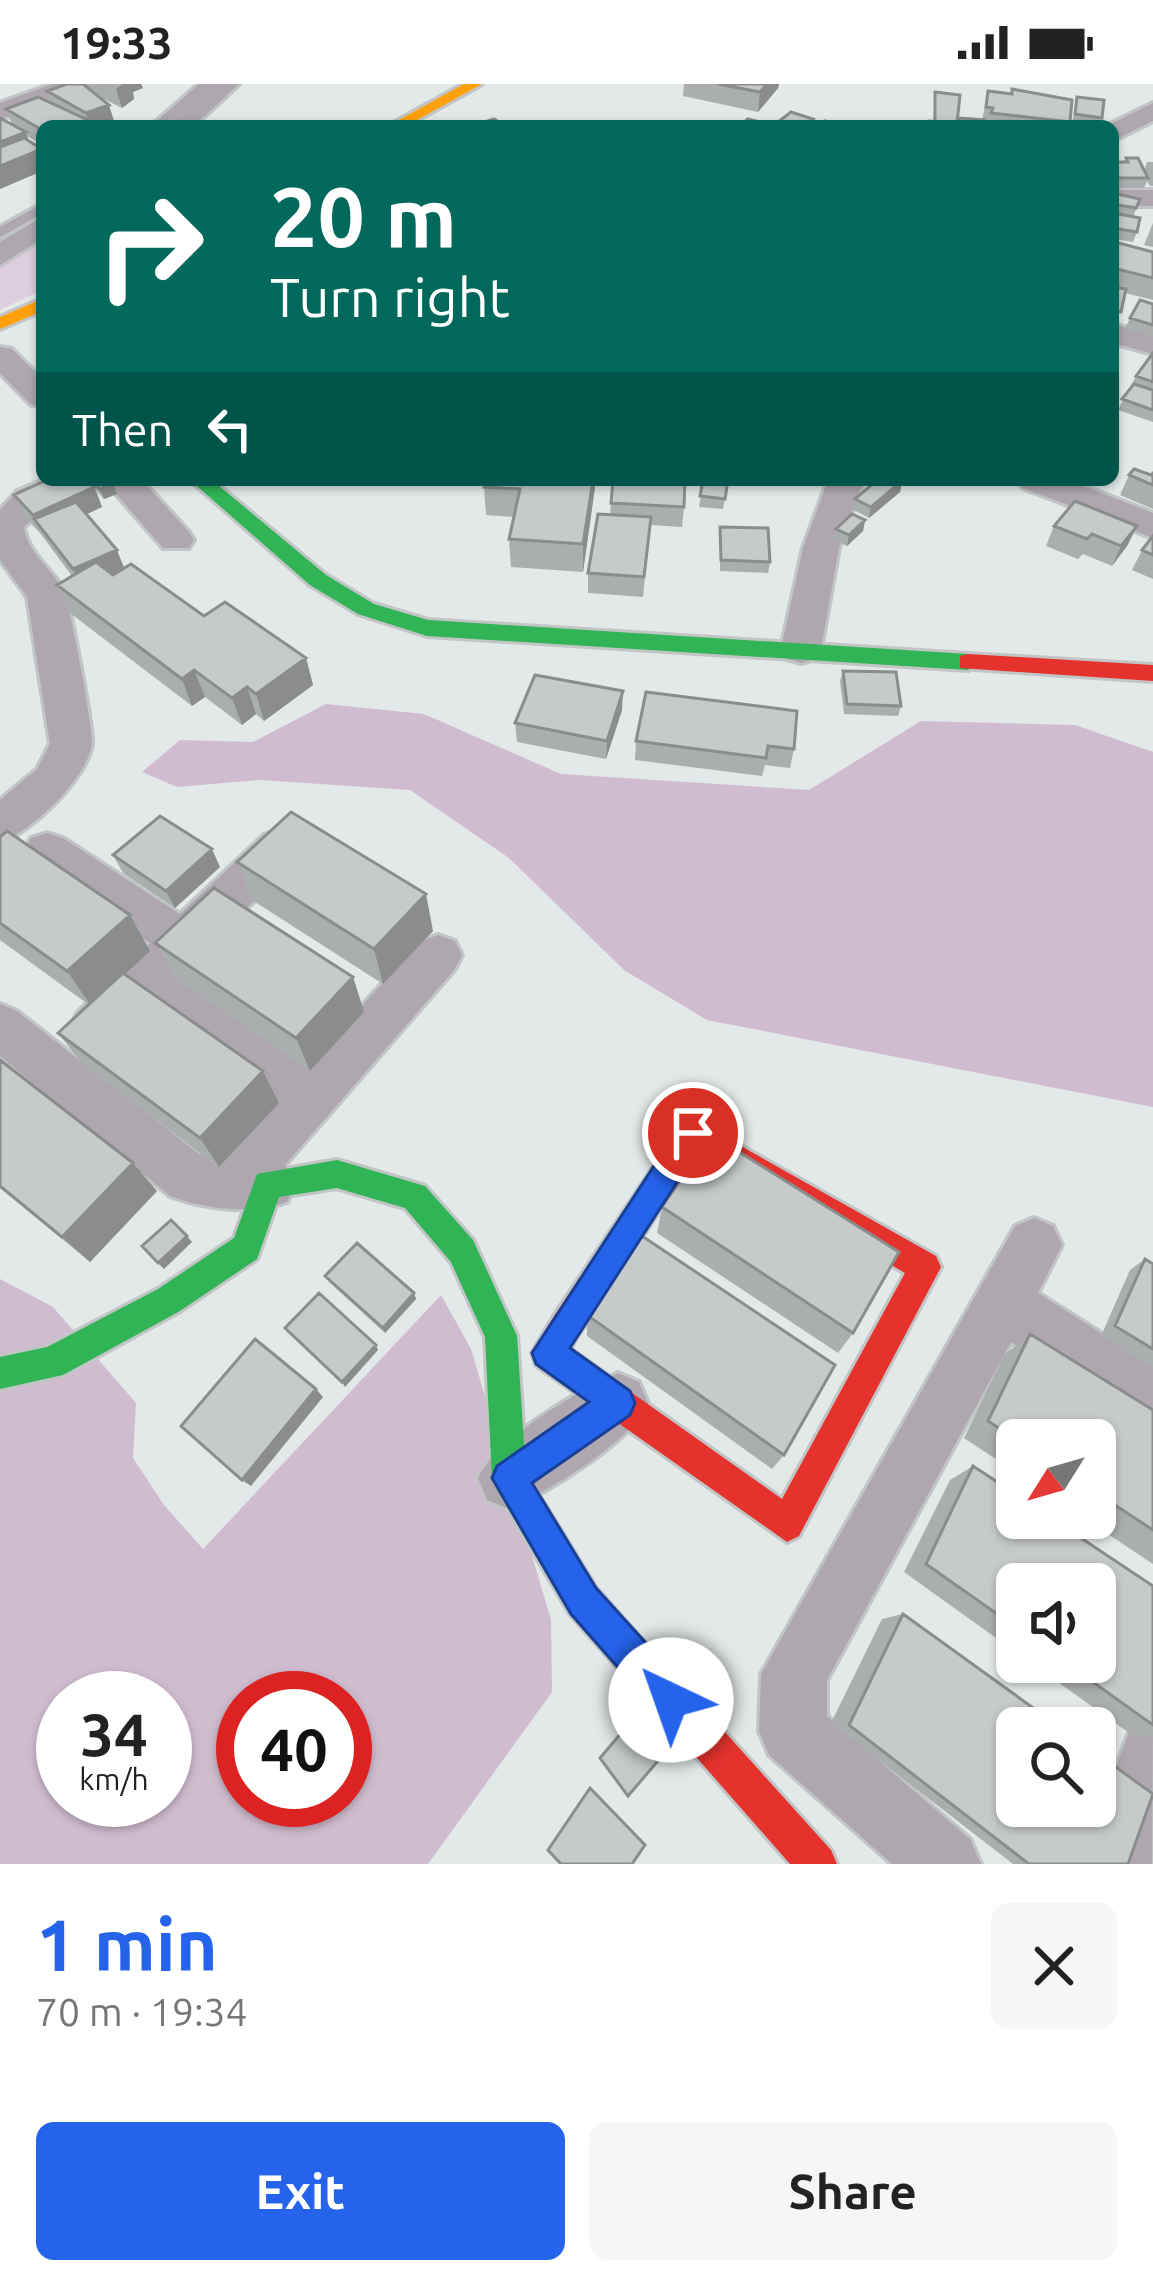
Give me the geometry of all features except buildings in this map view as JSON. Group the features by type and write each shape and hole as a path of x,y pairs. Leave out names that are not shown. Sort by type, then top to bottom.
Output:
{"main road":[{"path":"406,120 475,84"},
{"path":"0,324 36,307"},
{"path":"209,496 318,580 366,609 427,628 1153,673"},
{"path":"693,1133 925,1267 787,1524 618,1403 548,1353 693,1133"},
{"path":"0,1373 51,1364 170,1300 246,1248 250,1185 337,1174 414,1196 462,1251 501,1336 509,1478 584,1601 817,1864"}],"street":[{"path":"0,112 75,84"},
{"path":"185,120 227,84"},
{"path":"1119,130 1153,111"},
{"path":"1119,198 1153,198"},
{"path":"0,256 36,230"},
{"path":"1119,335 1153,345"},
{"path":"36,341 0,357 36,391"},
{"path":"0,825 52,780 71,744 46,595 8,545 6,525 30,499 60,486"},
{"path":"127,486 170,533 209,496"},
{"path":"801,649 821,548 844,486"},
{"path":"1050,486 1153,526"},
{"path":"52,1069 184,941 244,913 280,848"},
{"path":"47,850 184,941"},
{"path":"0,1026 189,1178 250,1185 371,999 439,955"},
{"path":"141,982 310,1098"},
{"path":"945,1864 793,1731 794,1674 1034,1245"},
{"path":"1002,1303 1153,1400"},
{"path":"509,1478 618,1403"},
{"path":"1116,1864 1153,1756"}],"lane":[{"path":"164,120 207,84"},
{"path":"0,233 36,212"}],"shaded area":[{"path":"36,241 36,293 0,310 0,263"},
{"path":"326,704 424,714 561,774 809,790 921,721 1075,725 1153,752 1153,1107 707,1020 624,970 509,858 410,790 260,780 177,787 142,772 180,740 253,742"},
{"path":"0,1279 53,1307 136,1403 133,1458 164,1505 203,1549 441,1295 471,1349 551,1620 552,1692 428,1864 0,1864"}],"traffic: fast":[{"path":"207,486 318,580 366,609 427,628 968,662"},
{"path":"0,1373 51,1363 169,1300 246,1248 268,1184 337,1174 414,1196 462,1251 501,1336 509,1478 583,1601 646,1672"}],"traffic: slow":[{"path":"406,120 475,84"},
{"path":"0,324 36,307"},
{"path":"567,1324 693,1133"}],"traffic: jam":[{"path":"968,662 1153,673"},
{"path":"567,1324 548,1353 787,1524 925,1267 693,1133"},
{"path":"646,1672 817,1864"}],"route":[{"path":"671,1700 584,1601 509,1478 618,1403 548,1353 693,1133"}]}
